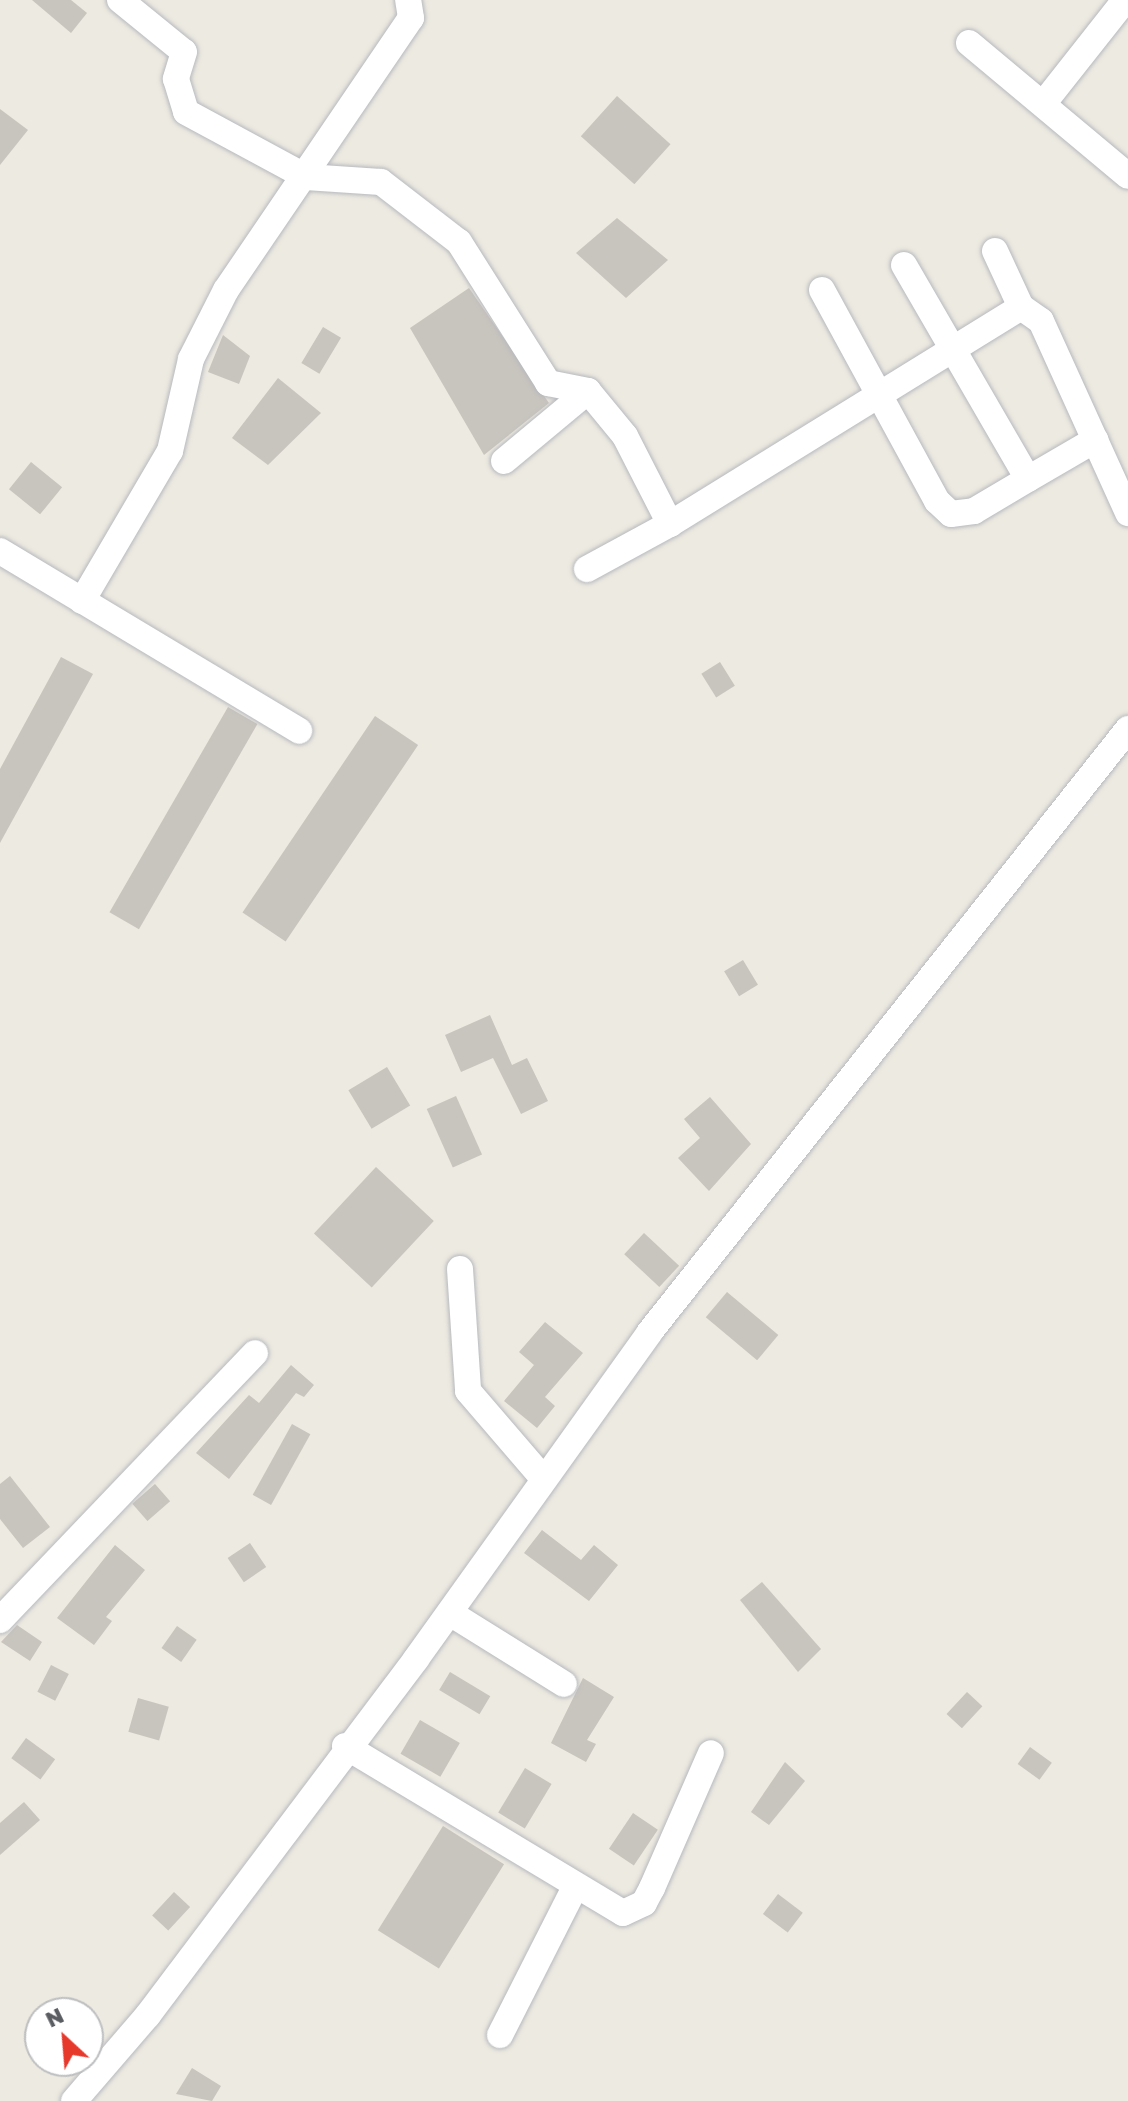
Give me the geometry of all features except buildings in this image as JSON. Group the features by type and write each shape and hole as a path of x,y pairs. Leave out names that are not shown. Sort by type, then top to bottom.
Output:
{"street":[{"path":"120,0 184,52 176,79 186,112 306,177 381,182 459,242 548,383 588,391 625,436 670,524"},
{"path":"82,601 170,451 191,359 226,290 306,177 411,18 408,0"},
{"path":"1043,104 1125,0"},
{"path":"969,43 1128,176"},
{"path":"995,251 1021,307 1041,321 1128,513"},
{"path":"904,265 1028,479"},
{"path":"822,290 937,501 951,514 974,511 1095,440"},
{"path":"587,569 670,524 1021,307"},
{"path":"504,461 588,391"},
{"path":"0,551 299,731"},
{"path":"74,2101 148,2015 345,1746 450,1613 542,1477 1128,729"},
{"path":"460,1269 468,1391 542,1477"},
{"path":"0,1620 255,1353"},
{"path":"450,1613 564,1684"},
{"path":"345,1746 614,1911 644,1903 711,1753"},
{"path":"500,2035 574,1889"}]}
